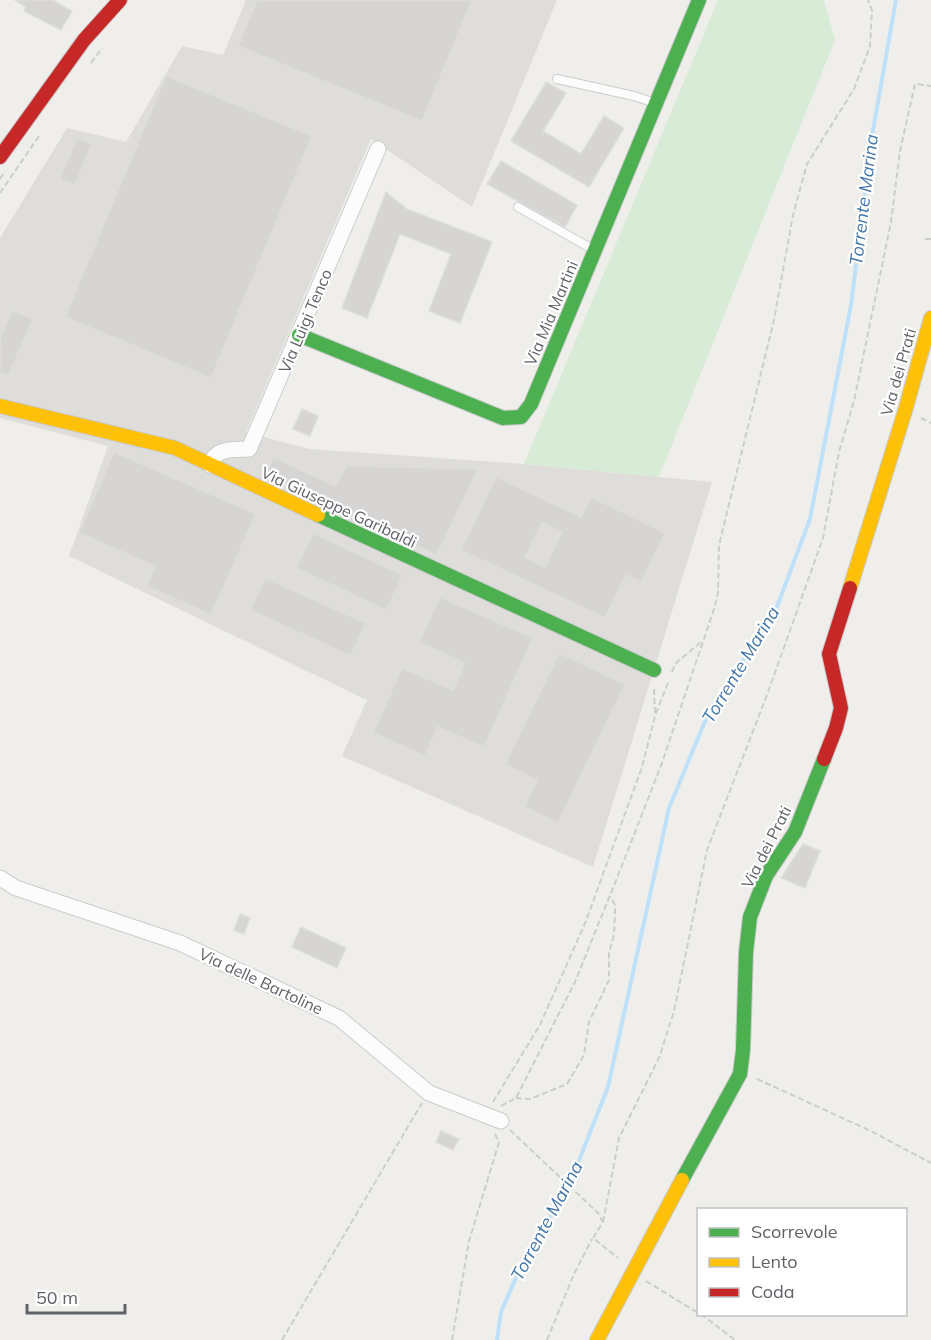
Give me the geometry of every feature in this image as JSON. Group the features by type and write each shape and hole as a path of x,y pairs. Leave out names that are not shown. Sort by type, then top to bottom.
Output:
{"street":[{"path":"0,157 84,40 120,0"},
{"name":"Via Mia Martini","path":"300,335 503,417 521,417 531,404 699,0"},
{"name":"Via Luigi Tenco","path":"210,465 216,453 249,449 300,335 378,149"},
{"name":"Via dei Prati","path":"597,1340 632,1270 740,1074 750,916 766,876 795,832 836,728 841,708 829,654 931,318"},
{"name":"Via Giuseppe Garibaldi","path":"0,406 174,448 654,670"},
{"name":"Via delle Bartoline","path":"0,878 16,888 180,943 339,1018 429,1093 501,1121"}],"lane":[{"path":"557,79 634,96 656,104"},
{"path":"518,207 595,251"}],"path":[{"path":"516,1098 575,982 662,763 716,601 719,545 774,320 793,215 807,164 854,89 870,46 872,10 868,0"},
{"path":"90,64 104,45"},
{"path":"547,1340 574,1274 603,1222 618,1138 659,1058 674,1011 706,850 823,538 839,452 854,401 891,222 900,151 915,84 931,86"},
{"path":"0,193 44,128"},
{"path":"925,239 931,239"},
{"path":"485,1115 540,1025 586,921 642,767 655,716 675,664 702,642"},
{"path":"654,670 655,716"},
{"path":"485,1115 516,1098 530,1099 567,1084 584,1055 590,1022 609,980 609,953 614,934 615,914 615,905 610,895"},
{"path":"740,1074 755,1078 871,1131 931,1163"},
{"path":"282,1340 411,1119 429,1093"},
{"path":"452,1340 469,1241 499,1142 485,1115"},
{"path":"501,1121 598,1213 603,1222"},
{"path":"593,1238 632,1270 697,1312"},
{"path":"703,1316 735,1340"}],"shaded area":[{"path":"246,0 557,0 472,207 371,139 246,432 309,449 524,464 712,482 593,867 342,756 367,700 69,556 108,446 0,418 0,238 67,128 126,142 182,46 223,55"}],"green space":[{"path":"718,0 824,0 835,40 659,477 524,464"}],"building":[{"path":"15,0 53,0 72,11 61,30 24,11 26,7"},
{"path":"257,0 472,0 422,121 238,46"},
{"path":"166,76 312,136 211,378 65,317"},
{"path":"546,82 566,93 543,131 581,154 604,116 624,128 589,187 511,141"},
{"path":"77,138 92,144 75,185 60,179"},
{"path":"501,161 577,205 565,227 487,184"},
{"path":"386,192 407,209 492,242 460,323 429,311 451,254 400,234 367,318 342,308"},
{"path":"12,310 33,319 8,376 0,372 0,339"},
{"path":"302,409 318,416 310,436 293,429"},
{"path":"114,452 256,514 211,615 147,586 155,566 79,533"},
{"path":"273,457 335,486 346,466 478,469 437,555 266,475"},
{"path":"496,477 581,517 591,497 665,533 641,582 626,575 605,618 461,550","holes":["542,522 562,532 545,567 525,557"]},
{"path":"313,533 403,575 386,610 296,568"},
{"path":"265,578 366,623 351,656 250,610"},
{"path":"440,597 533,638 484,747 438,727 425,756 373,733 402,668 453,690 465,663 419,642"},
{"path":"559,653 625,684 558,823 524,807 537,780 505,764"},
{"path":"803,844 820,851 805,888 781,878"},
{"path":"240,914 250,918 244,934 234,930"},
{"path":"301,927 346,948 337,968 292,947"},
{"path":"441,1131 459,1139 453,1150 436,1142"}],"waterway":[{"name":"Torrente Marina","path":"497,1340 501,1312 518,1273 570,1183 608,1087 669,808 708,714 775,612 810,519 851,305 873,130 896,0"}],"traffic: fast":[{"path":"299,335 503,418 521,417 531,404 699,0"},
{"path":"318,515 654,670"},
{"path":"682,1180 740,1074 750,917 766,876 795,832 824,759"}],"traffic: slow":[{"path":"850,588 905,411 931,318"},
{"path":"0,406 175,448 318,515"},
{"path":"597,1340 682,1180"}],"traffic: jam":[{"path":"0,157 84,40 120,0"},
{"path":"824,759 841,708 829,654 850,588"}]}
